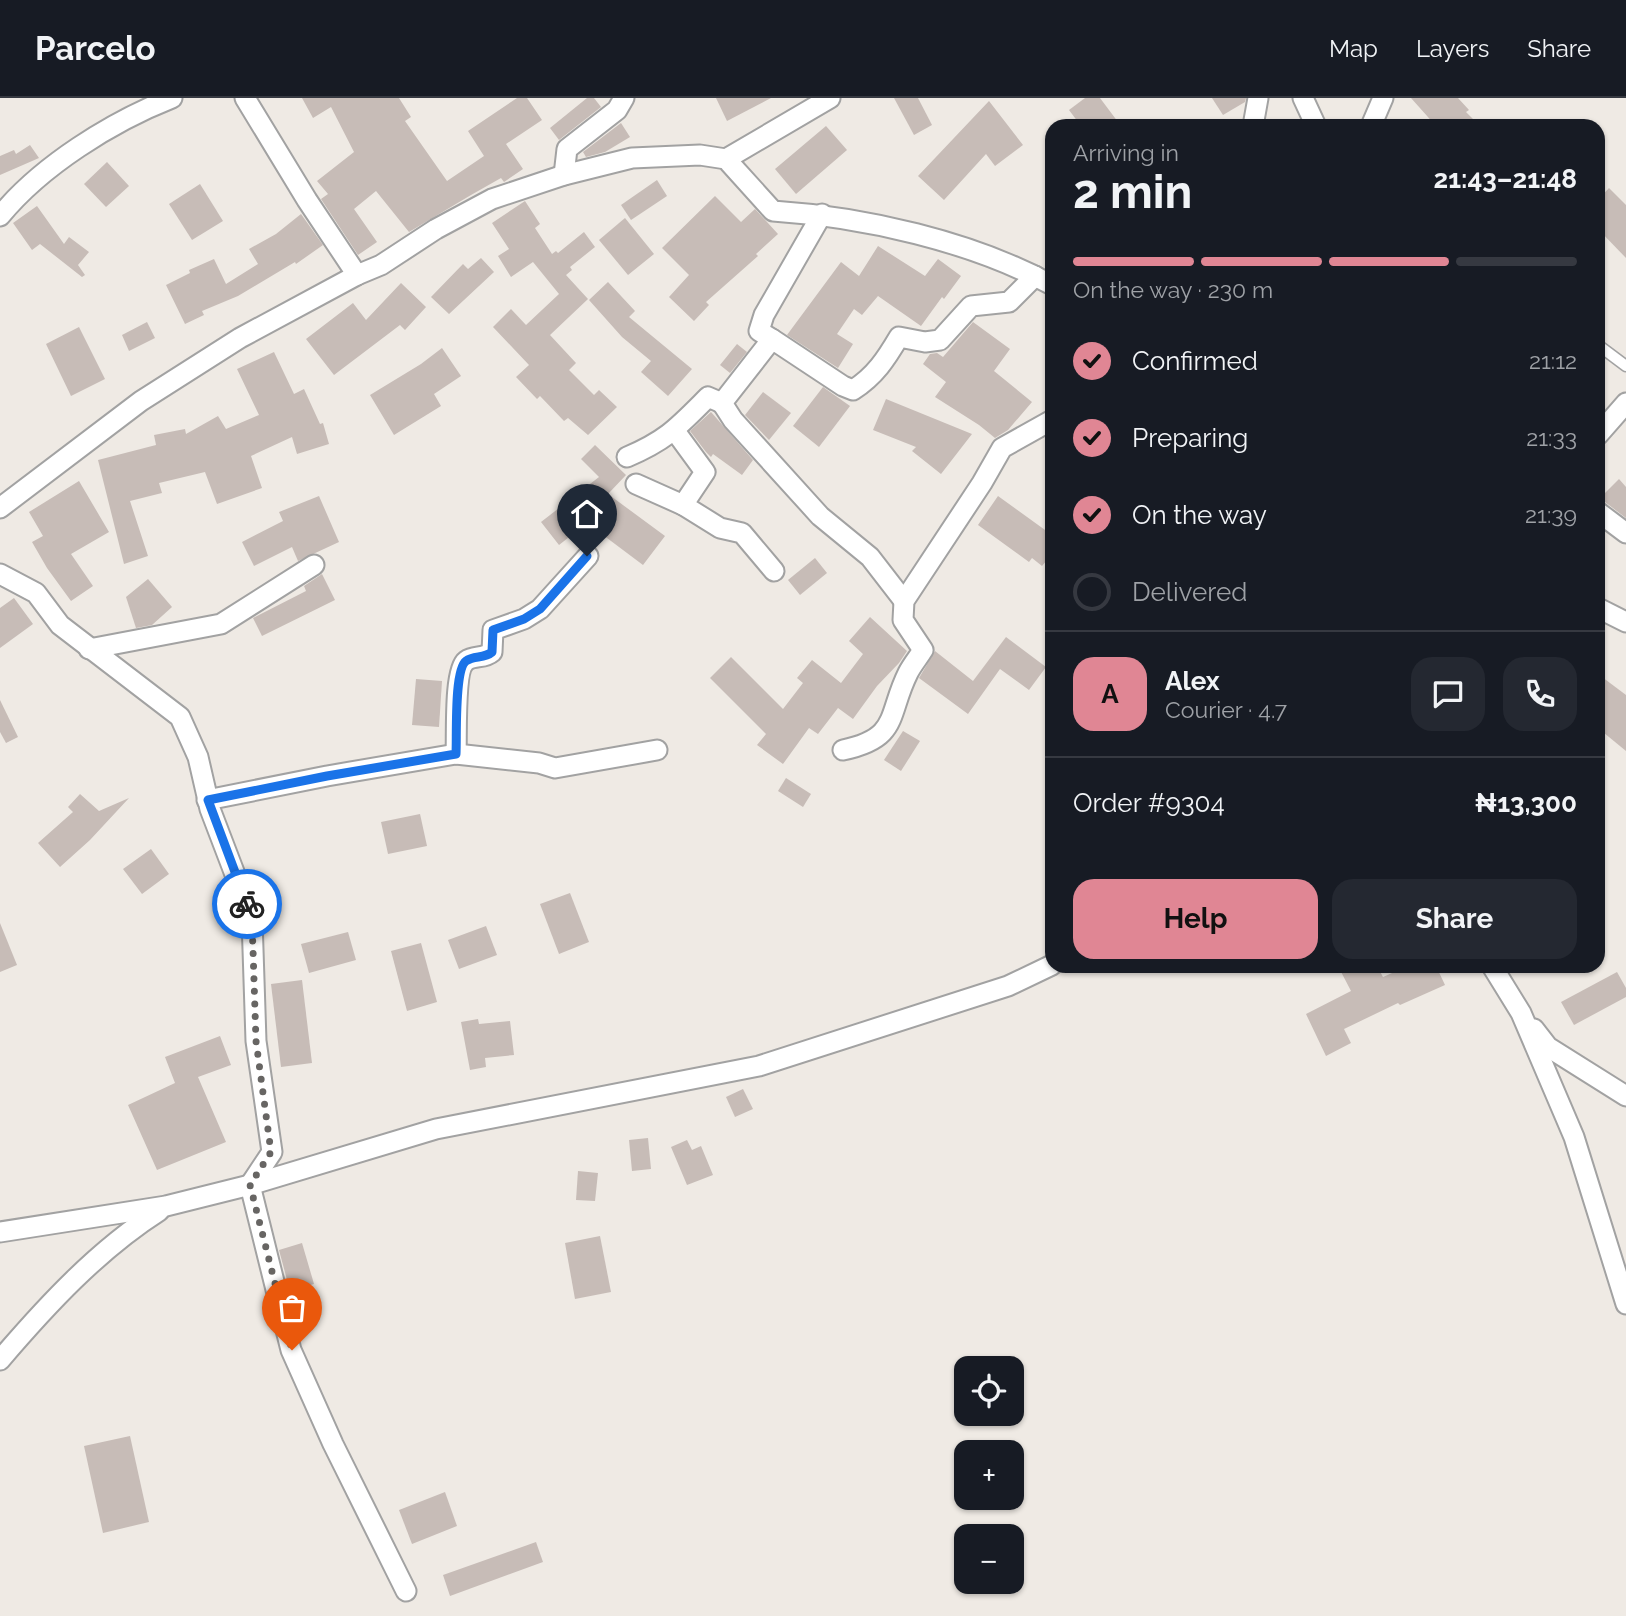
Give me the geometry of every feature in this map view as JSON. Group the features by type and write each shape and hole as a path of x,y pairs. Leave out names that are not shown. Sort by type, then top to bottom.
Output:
{"street":[{"path":"0,216 12,201 63,158 116,125 172,98"},
{"path":"245,98 307,200 357,275"},
{"path":"564,175 566,149 617,110 624,98"},
{"path":"0,508 141,401 240,338 357,275 382,265 436,229 492,199 564,175 632,158 700,155 726,159 830,98"},
{"path":"1254,119 1258,98"},
{"path":"1303,98 1313,119"},
{"path":"1374,119 1382,98"},
{"path":"726,159 773,211 822,214 906,231 1007,263 1043,280"},
{"path":"822,214 764,315 759,331 853,390 869,380 899,337 925,342 940,340 971,306 1009,302 1043,280"},
{"path":"722,403 772,340"},
{"path":"627,457 656,444 675,431 708,397 722,403 733,420 820,516 870,557 904,601"},
{"path":"1605,427 1626,402"},
{"path":"843,750 858,747 877,737 891,722 908,673 923,650 903,620 904,601 1002,449 1045,424"},
{"path":"675,431 705,472 683,505"},
{"path":"636,484 683,505 720,528 742,533 774,571"},
{"path":"1605,517 1626,533"},
{"path":"456,754 460,669 470,658 486,656 492,652 493,630 524,619 540,609 587,556"},
{"path":"89,649 221,624 314,565"},
{"path":"0,574 36,593 60,625 180,717 198,757 208,800 252,919 256,1041 271,1152 250,1185 292,1350 333,1444 405,1591"},
{"path":"1605,612 1626,622"},
{"path":"208,800 456,754 540,763 555,768 657,750"},
{"path":"0,1232 166,1206 250,1185 436,1129 759,1066 996,990 1045,968"},
{"path":"1496,973 1521,1013 1548,1046 1626,1096"},
{"path":"1521,1013 1574,1136 1626,1304"},
{"path":"0,1360 37,1317 97,1257 117,1244 132,1228 166,1206"}],"lane":[{"path":"1605,350 1626,366"}],"building":[{"path":"302,98 399,98 411,117 405,121 447,181 484,156 468,131 517,98 527,98 542,120 506,144 523,169 504,182 501,178 409,232 376,191 354,209 377,242 358,255 321,199 328,194 317,181 354,152 331,107 313,118"},
{"path":"587,98 594,98 601,107 559,140 550,128"},
{"path":"716,98 771,98 727,121"},
{"path":"894,98 918,98 932,125 914,135"},
{"path":"1085,98 1100,98 1116,119 1076,119 1069,110"},
{"path":"1212,98 1246,98 1245,102 1223,115"},
{"path":"1411,98 1458,98 1473,119 1430,119"},
{"path":"989,101 1023,145 995,166 986,154 944,200 918,176"},
{"path":"621,123 630,137 605,152 586,157 583,152"},
{"path":"826,126 847,150 796,194 775,169"},
{"path":"30,145 39,158 0,175 0,156 14,150 16,154"},
{"path":"107,162 129,186 106,207 84,184"},
{"path":"657,180 667,196 631,220 621,205"},
{"path":"200,184 223,221 192,240 169,204"},
{"path":"1609,188 1626,205 1626,258 1605,236 1605,192"},
{"path":"715,196 741,222 755,209 778,234 756,254 758,256 706,302 709,305 694,321 669,297 689,275 662,248"},
{"path":"525,201 540,224 535,228 552,254 556,251 558,253 584,232 595,247 570,267 572,270 566,275 588,299 550,335 576,363 569,370 594,395 599,390 617,407 588,435 568,418 564,421 540,396 537,399 516,377 529,365 493,327 511,309 526,325 559,294 533,262 511,277 498,256 509,249 492,223"},
{"path":"37,206 64,244 69,237 89,252 78,265 85,275 82,277 40,244 32,250 13,223"},
{"path":"301,214 323,245 296,264 295,262 238,296 202,311 204,315 185,324 166,285 190,273 189,270 214,259 226,284 258,264 249,249 276,234"},
{"path":"625,218 654,254 628,275 599,240"},
{"path":"878,246 925,276 938,259 961,276 921,326 878,296 862,315 854,309 837,334 853,344 838,368 787,335 841,262 859,276"},
{"path":"481,258 494,272 449,314 431,297 463,264 468,269"},
{"path":"608,282 635,311 629,317 692,369 668,396 641,372 651,361 622,337 589,300"},
{"path":"401,283 426,307 405,330 400,325 334,375 306,339 353,303 366,320"},
{"path":"147,322 155,338 129,351 122,335"},
{"path":"973,322 1010,349 994,371 1032,402 1008,430 995,438 935,397 946,382 923,364 930,354 937,353 943,357"},
{"path":"79,327 105,379 71,396 46,344"},
{"path":"737,344 747,352 730,373 720,365"},
{"path":"442,348 461,376 434,394 441,406 394,435 370,395"},
{"path":"274,352 294,394 304,389 320,424 323,423 329,444 297,454 292,437 251,456 262,488 217,504 205,472 159,483 162,493 130,501 148,556 124,564 98,460 156,445 154,435 185,429 186,434 218,416 226,429 259,415 237,369"},
{"path":"823,387 850,406 819,447 793,426"},
{"path":"763,392 791,413 769,440 745,415"},
{"path":"886,399 972,434 941,474 912,451 916,447 873,430"},
{"path":"711,412 753,460 742,475 713,454 711,457 690,431"},
{"path":"595,445 626,475 608,494 665,536 643,565 587,523 559,545 541,522 599,477 581,459"},
{"path":"1619,479 1626,487 1626,518 1605,502 1605,493"},
{"path":"79,481 109,532 71,554 93,586 71,601 32,542 43,536 29,512"},
{"path":"319,496 339,542 298,561 292,547 254,566 242,542 283,521 279,512"},
{"path":"998,496 1045,530 1045,562 1042,566 1032,558 1029,562 978,525"},
{"path":"815,558 827,573 800,595 788,580"},
{"path":"322,574 335,600 262,636 253,618 306,591 304,586"},
{"path":"148,579 172,607 152,625 136,628 126,597"},
{"path":"14,598 33,624 0,648 0,608"},
{"path":"870,617 907,651 853,719 838,708 818,734 809,728 783,764 757,745 766,734 710,678 731,657 783,709 803,683 797,678 812,660 841,683 863,654 849,641"},
{"path":"1006,637 1045,666 1029,690 1000,669 968,714 919,678 935,651 973,681"},
{"path":"416,679 442,681 439,727 412,725"},
{"path":"1605,679 1626,695 1626,751 1605,734"},
{"path":"0,700 18,737 6,743 0,732"},
{"path":"903,731 920,741 901,771 884,760"},
{"path":"786,778 811,794 803,807 778,791"},
{"path":"80,794 99,811 129,798 90,840 60,867 38,843 73,812 68,807"},
{"path":"420,814 427,846 388,854 381,822"},
{"path":"151,849 169,874 142,894 123,869"},
{"path":"570,893 589,942 559,954 540,904"},
{"path":"0,923 17,965 0,972"},
{"path":"486,926 497,955 459,969 448,940"},
{"path":"348,932 356,960 309,973 301,944"},
{"path":"421,943 437,1002 407,1011 391,951"},
{"path":"1617,972 1626,988 1626,997 1574,1025 1561,1002"},
{"path":"1342,973 1381,973 1383,977 1392,973 1439,973 1445,985 1400,1005 1398,1003 1344,1029 1351,1043 1326,1056 1306,1014 1351,991"},
{"path":"302,980 312,1063 281,1067 271,984"},
{"path":"478,1019 479,1024 510,1021 514,1055 485,1058 486,1067 470,1070 461,1022"},
{"path":"220,1036 231,1065 198,1077 226,1142 157,1170 128,1105 175,1083 165,1057"},
{"path":"743,1089 753,1109 735,1117 726,1097"},
{"path":"648,1138 651,1169 632,1171 629,1140"},
{"path":"687,1140 692,1150 701,1146 713,1175 687,1185 671,1147"},
{"path":"578,1171 598,1173 595,1201 576,1200"},
{"path":"600,1236 611,1292 575,1299 565,1243"},
{"path":"302,1243 314,1284 290,1291 279,1250"},
{"path":"130,1436 149,1522 103,1533 84,1446"},
{"path":"445,1492 457,1526 412,1544 399,1510"},
{"path":"536,1542 543,1562 450,1596 443,1575"}],"way so far":[{"path":"247,904 252,919 256,1041 271,1152 250,1185 292,1350"}],"route":[{"path":"247,904 208,800 456,754 460,669 470,658 486,656 492,652 493,630 524,619 540,609 587,556"}]}
